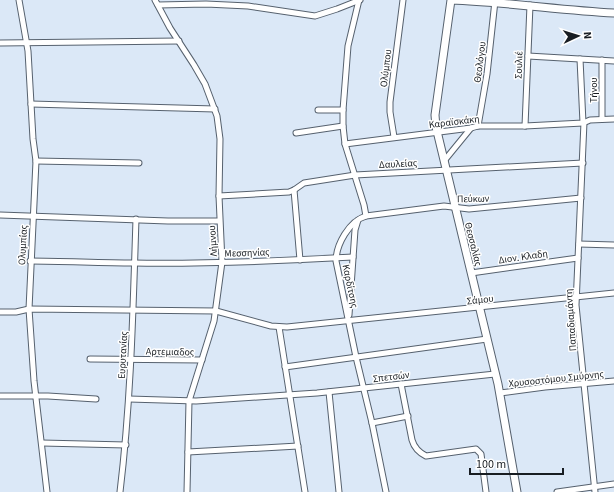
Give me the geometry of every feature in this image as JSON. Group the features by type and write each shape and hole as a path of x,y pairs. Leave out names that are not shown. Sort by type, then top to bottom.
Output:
{"street":[{"name":"Ολυμπίας","path":"19,0 27,42 36,162 30,261 29,309 36,396 47,492"},
{"path":"156,2 206,2 248,6 314,16 359,0"},
{"path":"359,0 348,46 343,126 345,144 366,216"},
{"name":"Ολύμπου","path":"394,137 390,102 403,0"},
{"path":"451,0 495,1 614,13"},
{"name":"Θεσσαλίας","path":"451,0 435,115 437,132 500,393 517,492"},
{"name":"Θεολόγου","path":"478,126 487,74 495,1"},
{"name":"Λήμνου","path":"156,2 205,84 219,123 219,196 222,262 216,311 189,401 187,492"},
{"name":"Σουλιέ","path":"525,126 530,5"},
{"path":"0,44 27,42 178,41"},
{"path":"528,56 614,61"},
{"name":"Παπαδιαμάντη","path":"580,59 583,163 576,298 595,489"},
{"name":"Τήνου","path":"602,60 602,119"},
{"path":"31,104 215,109"},
{"path":"318,110 343,110"},
{"name":"Καραϊσκάκη","path":"345,144 478,126 525,126 614,119"},
{"path":"296,133 343,126"},
{"path":"444,161 472,128"},
{"path":"36,162 139,162"},
{"name":"Δαυλείας","path":"219,196 283,192 294,190 304,182 355,175 446,169 583,163"},
{"path":"294,190 300,260"},
{"name":"Πεύκων","path":"366,216 444,206 468,209 581,198"},
{"path":"0,215 168,221 220,221"},
{"name":"Καρδίτσης","path":"366,216 358,220 343,237 338,247 336,258 362,389 372,423 386,492"},
{"name":"Ευρυτανίας","path":"120,492 126,445 129,399 136,219"},
{"path":"349,320 355,230 358,220"},
{"path":"579,244 614,245"},
{"name":"Μεσσηνίας","path":"30,261 135,263 222,262 353,257"},
{"name":"Διον. Κλαδη","path":"471,273 578,258"},
{"name":"Σάμου","path":"279,328 614,293"},
{"path":"0,312 16,312 29,309 216,311 279,328 305,492"},
{"path":"285,367 487,340"},
{"name":"Αρτεμιαδος","path":"90,358 202,360"},
{"name":"Σπετσών","path":"129,399 189,401 289,395 362,389 495,374"},
{"name":"Χρυσοστόμου Σμύρνης","path":"500,393 614,381"},
{"path":"401,384 414,444 423,454 430,456 476,449 479,451 486,492"},
{"path":"329,392 339,492"},
{"path":"0,396 96,399"},
{"path":"372,423 408,416"},
{"path":"42,443 126,445"},
{"path":"188,452 298,446"},
{"path":"557,492 595,489 614,484"}]}
